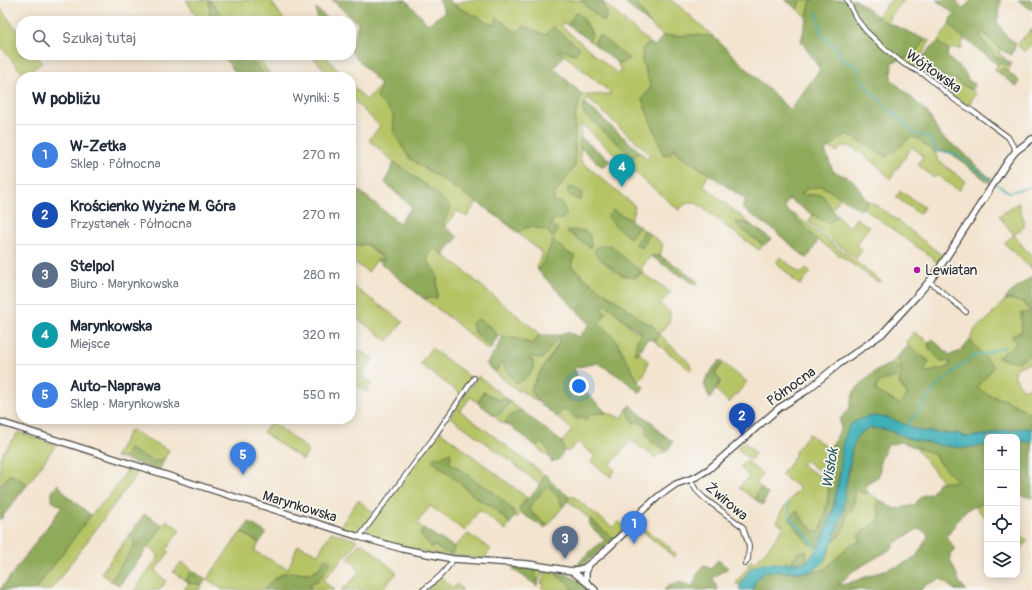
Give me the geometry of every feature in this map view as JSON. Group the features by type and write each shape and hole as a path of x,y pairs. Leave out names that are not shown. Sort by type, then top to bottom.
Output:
{"street":[{"name":"Wójtowska","path":"847,0 856,18 866,31 886,50 904,64 925,75 955,100 1008,137 1016,151"},
{"name":"Północna","path":"572,571 579,570 589,565 614,543 628,529 643,510 659,496 676,484 697,477 709,469 779,408 806,391 839,364 882,334 929,281 953,247 1008,161 1016,151 1032,139"},
{"path":"929,281 966,312"},
{"path":"360,537 376,513 432,440 474,378"},
{"name":"Marynkowska","path":"0,422 360,537 403,549 453,559 528,564 572,571 595,590"},
{"name":"Żwirowa","path":"690,479 696,490 704,498 743,528 749,546 748,559 745,564"},
{"path":"423,590 442,574 453,559"},
{"path":"586,582 586,572 589,565"}],"green space":[{"path":"186,0 209,0 210,16 196,16"},
{"path":"209,0 222,16 210,16"},
{"path":"210,0 249,0 250,2 252,0 270,0 281,16 222,16"},
{"path":"332,0 406,0 428,24 445,12 439,0 449,0 454,5 495,26 497,18 516,32 525,26 545,35 553,27 580,48 575,54 559,50 564,56 554,68 582,94 575,116 575,166 554,195 554,203 561,202 567,214 563,219 554,219 551,226 558,229 554,238 549,234 549,231 534,227 523,229 520,232 409,158 394,133 393,114 377,98 381,85 356,58 356,32 358,23 356,21 356,16 350,16"},
{"path":"465,0 580,0 604,22 607,14 602,1 650,43 643,48 642,60 651,87 663,155 670,154 674,147 681,157 709,174 703,185 753,226 742,222 736,223 740,228 763,245 759,250 695,202 685,204 679,210 581,124 580,160 635,206 631,220 613,210 630,237 639,226 644,230 635,244 645,244 650,234 663,244 660,256 651,256 642,267 642,273 671,292 660,304 670,312 670,321 660,334 688,362 692,367 690,370 653,340 657,340 653,326 643,321 592,284 571,266 574,256 553,241 538,271 537,265 543,254 503,221 507,222 520,232 523,229 530,227 549,231 549,234 554,238 551,226 554,219 554,195 575,166 575,116 582,94 610,94 610,92 558,50 553,27 545,35 525,26 516,32 497,18 495,27 454,5","holes":["576,12 585,22 592,34 589,40 594,44 598,36 629,59 619,64 618,66 622,69 618,74 561,26 563,23 568,25","588,97 588,99 650,154 647,158 640,152 633,157 582,110","611,245 642,273 594,252"]},
{"path":"580,0 601,0 607,14 604,22"},
{"path":"621,0 634,0 650,24"},
{"path":"634,0 644,0 648,3 651,0 670,0 677,4 714,37 697,35 663,36 650,24"},
{"path":"785,0 801,0 797,9"},
{"path":"801,0 811,0 807,18 797,9"},
{"path":"811,0 856,0 882,20 925,39 913,56 892,62 891,79 927,112 940,135 964,153 978,168 992,179 989,183 947,151 935,152 917,138 911,137 887,157 847,134 825,150 833,171 853,180 868,203 861,210 822,186 806,189 801,195 822,195 837,216 829,224 789,199 784,207 818,240 806,258 774,230 743,209 745,199 694,164 681,157 675,148 670,154 664,155 642,99 651,87 642,60 643,48 650,43 655,46 663,36 697,35 714,37 790,110 820,69 801,41"},
{"path":"891,0 904,0 889,18 888,23 877,16"},
{"path":"936,0 956,0 962,8 971,0 1001,0 997,22 1007,37 1016,43 1012,55 1003,51 984,33 979,36 996,58 1011,62 1011,65 997,64 961,36 949,25 951,17 956,15"},
{"path":"1018,0 1032,0 1032,11 1029,8"},
{"path":"0,8 16,29 16,60 40,60 42,63 28,72 22,72 0,46"},
{"path":"316,8 325,16 317,16"},
{"path":"576,12 583,19 591,32 592,35 589,40 568,25"},
{"path":"949,25 965,39 961,44 962,46 960,50 956,48 949,51 938,42"},
{"path":"1032,29 1032,45 1031,44 1025,52 1018,46 1020,41"},
{"path":"984,33 1001,49 999,53 1008,61 996,58 979,35"},
{"path":"598,36 602,37 629,59 619,64 594,44"},
{"path":"925,39 930,41 914,68 901,60 913,56"},
{"path":"938,42 949,51 947,56 965,72 968,80 975,84 972,90 951,78 934,73 926,74 917,69 925,54"},
{"path":"226,60 249,60 250,63 255,64 262,72 235,72"},
{"path":"249,60 260,60 268,72 262,72 255,64 250,63"},
{"path":"316,60 329,60 339,72 326,72"},
{"path":"999,63 1011,65 1008,71 1004,68 999,71 999,73 994,70"},
{"path":"1004,68 1019,81 1017,87 999,73 999,71"},
{"path":"934,73 951,78 976,93 968,106 953,96 929,76 929,74"},
{"path":"381,85 377,98 393,114 394,133 477,202 467,217 457,211 445,226 443,225 434,191 394,162 369,140 380,126 356,103 356,89 366,100"},
{"path":"585,103 640,152 633,157 585,115 582,110"},
{"path":"847,134 887,157 911,137 917,138 935,152 938,160 965,181 959,191 937,175 934,178 918,165 923,156 912,147 890,179 878,166 849,146 842,146 837,152 829,147"},
{"path":"580,137 610,160 604,167 602,167 580,147"},
{"path":"394,162 434,191 451,207 443,225 458,237 443,254 433,247 427,260 437,275 437,298 423,298 377,260 385,260 367,244 356,246 356,188 399,223 412,207 385,183"},
{"path":"822,186 841,197 832,210 822,195 801,195 806,189"},
{"path":"569,187 583,193 580,201 571,196 567,191"},
{"path":"900,191 924,207 919,214 896,197"},
{"path":"866,199 896,219 943,256 938,263 863,208 868,203"},
{"path":"1019,202 1020,211 1025,220 1023,223 1025,226 1014,235 999,216"},
{"path":"613,210 639,226 630,238 615,225 608,216"},
{"path":"791,214 794,214 882,282 876,281 818,240"},
{"path":"813,215 829,224 837,216 850,227 856,218 869,227 856,245 862,250 856,259 808,222"},
{"path":"736,222 750,225 771,239 764,245 740,228"},
{"path":"644,230 650,234 642,248 635,244"},
{"path":"566,231 585,231 590,235 591,248"},
{"path":"1014,235 1032,255 1032,269 1004,243"},
{"path":"553,240 568,253 575,256 571,266 592,284 643,321 653,326 659,334 657,340 647,339 639,353 634,354 638,337 642,333 604,304 601,309 606,312 598,323 616,340 638,381 644,387 640,393 623,379 598,363 574,368 582,388 607,413 590,414 586,421 581,417 577,419 562,409 557,417 538,402 531,389 544,366 557,348 560,335 565,332 579,337 590,324 538,271"},
{"path":"366,244 385,261 377,260 368,272 356,264 356,246"},
{"path":"611,245 642,273 634,278 621,275 600,259 594,252 597,247"},
{"path":"433,247 460,267 538,332 539,335 533,345 514,338 498,336 494,330 482,321 475,333 491,348 489,351 454,321 423,298 437,297 437,275 427,260"},
{"path":"651,256 660,256 680,268 698,282 696,285"},
{"path":"780,257 801,274 806,268 811,272 800,285 792,280 793,278 776,263"},
{"path":"1031,277 1032,353 1019,362 997,358 1016,344 1011,336 1022,331 1021,313 1030,312 1024,303 1009,299 1005,300 1009,294"},
{"path":"356,289 403,322 388,341 356,318"},
{"path":"1009,299 1024,303 1030,312 1022,331 1012,337 1016,344 1019,362 1032,353 1032,362 1016,368 1014,374 1022,390 1032,387 1032,413 1006,400 991,396 976,388 979,352 970,340 977,327 985,322 1005,300"},
{"path":"604,303 633,329 642,334 635,354 639,353 648,361 645,374 638,381 616,340 598,323 606,312 601,310"},
{"path":"477,319 489,326 498,336 491,348 475,333 472,324"},
{"path":"914,332 929,342 929,349 951,362 947,368 923,373 929,361 908,346 907,341"},
{"path":"539,335 560,335 542,359 530,356 528,358 533,360 532,371 519,382 516,383 510,377 503,363 501,363 495,372 486,364 503,337 514,338 533,344"},
{"path":"560,335 556,348 540,371 531,389 538,402 520,390 518,391 495,372 501,363 503,363 510,377 530,356 534,357"},
{"path":"933,339 950,355 961,351 970,340 994,367 977,388 991,396 1006,400 1032,413 1032,429 1024,428 967,437 958,434 920,431 889,418 866,417 852,423 848,428 833,509 829,522 819,547 809,544 790,520 794,512 797,511 805,523 818,533 821,530 829,488 819,476 829,465 832,454 831,446 841,429 840,419 849,409 854,391 874,372 892,363 900,368 896,377 879,382 875,390 899,404 908,395 899,383 902,366 896,358 908,346 929,361 924,373 947,368 951,362 941,361 929,349 929,342"},
{"path":"356,348 373,359 363,376 372,383 366,392 356,385"},
{"path":"431,348 471,378 461,394 420,364"},
{"path":"896,358 902,366 899,383 908,396 899,404 875,390 879,382 900,368 892,363"},
{"path":"720,360 723,363 715,374 721,380 710,399 704,384 710,372"},
{"path":"723,363 747,382 729,403 716,390 721,381 715,374"},
{"path":"478,376 505,397 499,400 483,392 478,403 471,397 460,411 541,472 544,475 540,485 505,457 450,417"},
{"path":"483,392 499,400 505,397 510,402 500,414 495,416 478,403"},
{"path":"510,402 521,410 510,416 505,424 499,421 495,416 500,414"},
{"path":"630,405 653,423 659,431 673,442 667,451 651,441 646,434 647,427 638,421 634,424 627,409"},
{"path":"562,409 577,419 588,415 602,413 609,413 622,418 627,409 634,423 638,421 647,427 651,441 667,451 655,458 631,440 610,465 615,470 611,477 591,462 595,456 578,442 569,451 564,451 562,442 572,430 557,417"},
{"path":"521,410 562,442 564,451 558,460 551,462 548,449 541,443 536,446 513,428 505,424 509,416"},
{"path":"270,424 275,424 309,450 303,460 263,432"},
{"path":"870,428 884,429 907,438 938,445 964,448 984,445 984,502 965,511 947,537 955,550 950,553 950,559 960,583 966,590 955,590 941,579 926,585 921,590 752,590 756,580 768,571 804,573 824,570 851,544 860,542 859,535 881,517 876,504 881,501 895,509 914,505 922,496 932,493 939,482 952,482 957,480 940,464 934,454 901,442 888,445 880,461 880,472 878,477 869,482 866,488 868,493 855,490 852,509 846,514 846,523 837,539 833,540 842,505 852,446 855,439 862,432","holes":["918,529 925,532 928,536 916,557 897,567 893,567 846,584 838,585 853,571 893,548 893,544"]},
{"path":"130,430 169,450 165,458 155,462 129,449 124,459 115,457"},
{"path":"440,431 525,496 526,500 519,508 521,513 517,518 515,517 513,510 491,490 478,483 449,462 450,452 441,457 435,457 438,466 476,498 488,504 510,523 506,530 479,510 465,531 430,506 417,523 424,529 420,533 429,544 452,553 454,547 468,534 491,549 484,559 430,553 366,537 364,534"},
{"path":"18,432 56,445 28,484 10,474 0,487 0,457"},
{"path":"809,434 832,451 831,460 822,473 805,460 802,465 819,476 829,488 827,504 821,530 818,533 805,523 797,511 790,520 809,544 819,547 807,561 806,551 798,552 790,564 762,563 745,576 741,583 737,585 737,581 749,565 748,564 751,561 756,562 784,526 776,522 784,507 800,488 781,475 796,455 794,453"},
{"path":"1020,441 1032,442 1032,498 1020,495"},
{"path":"744,442 756,453 750,460 737,448"},
{"path":"541,443 548,449 550,458 536,447"},
{"path":"915,447 934,454 940,464 957,480 952,482 943,482"},
{"path":"129,449 155,462 165,458 159,471 124,459"},
{"path":"450,452 451,457 449,462 478,483 491,490 513,510 515,517 510,523 488,504 476,498 433,461 435,457 441,457"},
{"path":"746,460 763,475 756,483 762,488 757,493 756,500 739,488 749,477 740,468"},
{"path":"129,468 139,471 51,590 35,590 91,515 109,496"},
{"path":"10,474 28,484 0,520 0,487"},
{"path":"544,475 547,475 551,482 568,496 568,501 563,507 558,497 548,486 530,506 530,511 548,525 545,528 521,513 519,508 537,488"},
{"path":"58,484 69,499 70,498 91,515 35,590 0,590 62,507 52,501 52,492"},
{"path":"548,486 558,497 563,507 548,525 530,511 530,506"},
{"path":"762,488 768,494 763,505 756,500 757,493"},
{"path":"855,490 868,493 881,501 876,505 881,517 859,535 860,542 851,544 824,570 811,572 825,559 833,540 837,539 846,523 846,514 855,497"},
{"path":"568,496 573,496 612,527 618,521 625,527 614,539 568,501"},
{"path":"358,500 373,512 374,515 359,534 339,528"},
{"path":"983,503 984,504 984,516 975,507"},
{"path":"144,514 163,525 120,585 111,581 135,544 130,534"},
{"path":"590,519 614,539 579,567 578,565 583,558 605,540 588,524"},
{"path":"167,520 180,530 166,550 169,552 155,571 166,581 160,590 134,590 158,558 158,554 148,547"},
{"path":"249,522 266,533 259,543 242,532"},
{"path":"637,524 670,547 669,549 676,554 674,557 635,525"},
{"path":"424,529 454,547 452,554 440,550 437,546 431,547 420,533"},
{"path":"241,532 259,543 254,551 288,569 298,545 318,554 331,532 357,540 346,557 344,557 323,581 334,590 309,590 311,584 320,579 318,569 310,573 283,573 273,580 264,590 223,590 207,579"},
{"path":"130,534 135,544 111,581 101,573"},
{"path":"1020,534 1028,541 1020,548"},
{"path":"364,544 397,573 381,590 341,590 356,577 358,573 356,564 348,559 358,545"},
{"path":"806,551 807,561 790,564 798,552"},
{"path":"325,558 331,562 320,579 311,584 309,590 264,590 273,580 283,573 310,573 319,569"},
{"path":"718,560 728,568 713,578 718,590 664,590 678,582 693,586 703,565 711,569"},
{"path":"182,562 192,570 186,581 173,572"},
{"path":"513,567 535,569 538,583 537,586 513,569"},
{"path":"535,569 544,570 538,583 535,573"},
{"path":"192,570 206,580 202,585 189,583 186,581"},
{"path":"547,571 555,572 569,584 572,590 545,590 541,587 544,585 541,583"},
{"path":"555,572 574,578 589,590 572,590 569,584"},
{"path":"441,577 453,588 457,584 463,590 427,590"},
{"path":"189,583 202,585 199,590 184,590"}],"water":[{"path":"876,416 889,418 920,431 958,434 967,437 984,435 984,445 964,448 938,445 907,438 884,429 870,428 861,432 856,438 852,449 843,511 827,556 821,565 811,572 768,571 758,579 752,590 739,590 745,576 751,568 762,563 802,563 807,561 818,549 834,507 840,475 842,445 848,428 852,423 866,417"},
{"path":"1024,428 1032,429 1032,442 1020,441 1020,434 991,434"}],"waterway":[{"path":"817,11 821,34 837,49 843,61 855,65 864,84 876,97 916,134 928,137 938,152 955,153 990,180"},
{"path":"996,184 1009,192 1032,187"},
{"path":"907,426 935,388 971,357 1004,347"},
{"path":"789,504 789,515 813,543 813,545 818,549"}],"place":[{"name":"Marynkowska","path":"622,187"},
{"name":"Lewiatan","path":"917,270"},
{"name":"Krościenko Wyżne M. Góra","path":"742,436"},
{"name":"Auto-Naprawa","path":"243,475"},
{"name":"W-Zetka","path":"634,544"},
{"name":"Stelpol","path":"565,559"}],"water label":[{"name":"Wisłok","path":"830,468"}]}
